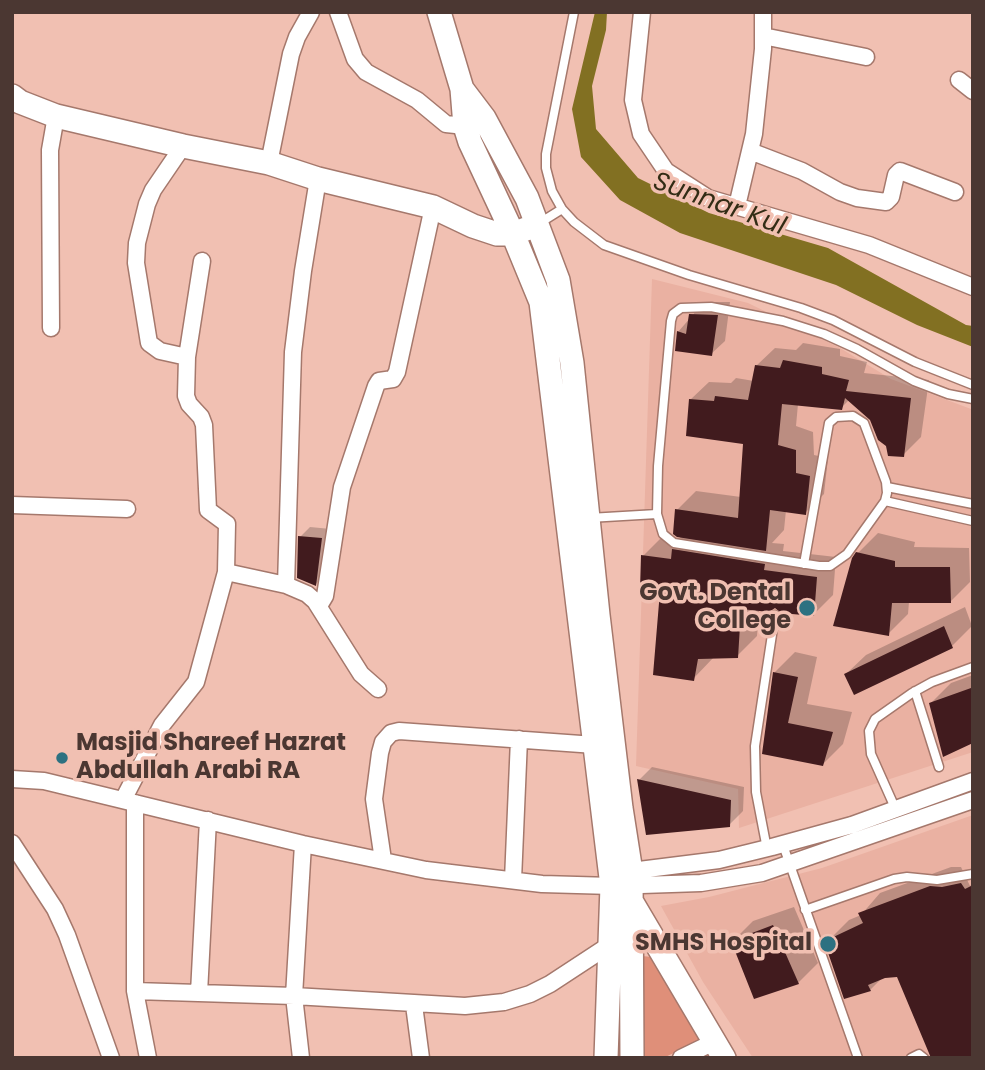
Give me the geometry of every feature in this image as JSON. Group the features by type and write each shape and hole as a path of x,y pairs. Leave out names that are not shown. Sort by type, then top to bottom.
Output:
{"main road":[{"path":"439,12 462,89 465,126 541,302 595,745 623,884 719,1050"},
{"path":"462,89 484,118 527,198 558,280 572,363 619,795 632,1058"},
{"path":"15,104 183,146 269,163 318,179 444,211 473,226 497,234 513,234 538,224"},
{"path":"444,211 499,205 527,198"},
{"path":"607,1058 611,944 623,884"}],"street":[{"path":"269,163 287,69 297,37 312,12"},
{"path":"338,12 355,59 366,72 417,100 446,124 465,126"},
{"path":"642,12 633,100 641,134 666,171 708,198 869,245 973,287"},
{"path":"737,206 758,101 763,12"},
{"path":"763,36 866,57"},
{"path":"959,80 973,91"},
{"path":"51,328 50,150 56,116"},
{"path":"183,146 153,190 147,204 137,243 136,263 149,343 160,351 187,356"},
{"path":"750,150 802,171 840,192 857,198 886,202 891,197 897,175 901,171 955,192"},
{"path":"286,585 293,352 318,179"},
{"path":"320,606 325,596 342,487 376,386 379,382 396,376 444,211"},
{"path":"148,1058 135,991 129,801 162,725 197,682 226,572 228,528 226,521 210,513 207,507 204,425 187,401 187,356 202,261"},
{"path":"12,505 127,509"},
{"path":"226,572 286,585 307,594 320,606 361,674 378,690"},
{"path":"383,860 374,799 380,753 386,736 399,731 595,745"},
{"path":"513,880 519,739"},
{"path":"12,779 44,781 303,844 426,870 513,880 623,884 724,880 762,873 973,800"},
{"path":"623,884 775,847 896,810 973,781"},
{"path":"199,993 208,820"},
{"path":"12,843 55,909 67,935 111,1058"},
{"path":"301,1058 294,996 303,844"},
{"path":"135,991 294,996 465,1006 504,1002 550,984 611,944"},
{"path":"414,1005 421,1058"},
{"path":"681,1058 719,1050"}],"lane":[{"path":"574,12 546,155 546,168 552,191 562,209 581,228 604,245 833,320 915,362 973,385"},
{"path":"538,224 562,209"},
{"path":"804,564 829,423 836,416 853,416 863,424 887,487 885,502 847,554 838,562 830,566 819,566 804,564 674,543 663,534 657,514 658,466 673,314 681,308 711,307 783,321 824,334 857,349 914,381 973,400"},
{"path":"887,487 973,504"},
{"path":"885,502 973,521"},
{"path":"588,519 657,514"},
{"path":"775,615 755,746 756,792 775,847 789,864 858,1058"},
{"path":"896,810 871,754 869,731 876,719 915,691 973,667"},
{"path":"915,691 939,767"},
{"path":"805,910 894,879 907,877 937,880 973,874"},
{"path":"911,1058 919,1054 924,1058"}],"shaded area":[{"path":"595,12 607,12 606,30 592,86 596,129 638,178 709,213 828,248 966,325 973,326 973,347 917,325 836,285 680,233 620,200 581,157 572,109"},
{"name":"Govt. Dental College","path":"652,279 748,303 840,348 891,379 971,409 973,752 739,828 738,789 636,766"},
{"name":"SMHS Hospital","path":"973,815 973,1058 753,1058 703,982 661,906 709,897 822,868"},
{"path":"642,956 652,957 700,1041 663,1058 645,1058"}],"building":[{"path":"689,314 718,315 712,356 675,351 677,331 686,334"},
{"path":"783,360 822,367 822,374 849,380 846,391 911,398 904,457 888,456 886,446 878,440 870,420 845,398 842,410 782,404 778,445 796,450 796,473 810,476 806,515 770,510 766,551 677,537 673,534 675,509 738,518 743,444 686,436 689,399 714,401 715,396 748,400 755,365 780,368"},
{"path":"298,536 322,538 316,586 297,578"},
{"path":"672,549 765,564 764,570 817,577 814,616 781,613 775,608 769,612 741,609 738,658 698,659 694,681 653,675 660,591 640,590 641,555 671,559"},
{"path":"856,552 895,561 895,567 950,567 951,603 892,603 889,636 833,626"},
{"path":"944,626 953,648 854,695 844,674"},
{"path":"773,672 798,677 788,723 833,732 823,766 762,754"},
{"path":"971,688 973,743 943,757 929,703"},
{"path":"637,779 731,800 730,827 646,835"},
{"path":"961,883 965,889 973,885 973,1058 931,1058 897,977 885,978 868,985 871,991 844,999 825,944 827,940 863,923 858,913 930,886 942,887"},
{"path":"773,925 799,984 754,999 731,941"}],"place":[{"name":"Govt. Dental College","path":"807,608"},
{"name":"Masjid Shareef Hazrat Abdullah Arabi RA","path":"62,758"},
{"name":"SMHS Hospital","path":"828,944"}],"water label":[{"name":"Sunnar Kul","path":"719,205"}]}
